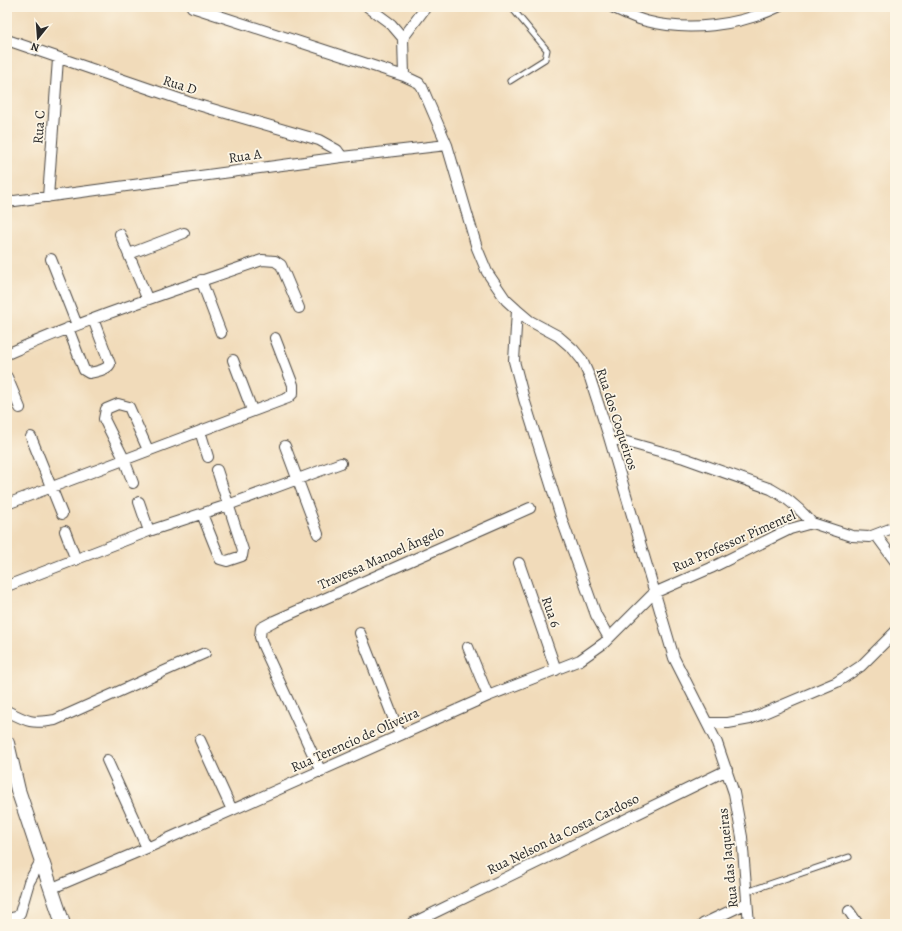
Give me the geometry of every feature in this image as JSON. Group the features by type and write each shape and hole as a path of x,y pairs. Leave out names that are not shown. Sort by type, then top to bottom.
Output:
{"street":[{"name":"Rua dos Coqueiros","path":"192,7 404,76 419,83 422,87 447,145 477,248 487,272 498,289 517,310 530,321 558,336 573,349 582,360 590,378 610,437 674,658 707,723"},
{"path":"368,7 392,24 403,38 404,76"},
{"path":"403,38 426,7"},
{"path":"612,7 646,21 682,25 716,25 731,23 753,17 778,7"},
{"name":"Rua D","path":"7,40 58,59 188,102 312,138 328,144 342,157"},
{"name":"Rua C","path":"48,197 58,59"},
{"name":"Rua A","path":"7,202 342,157 447,145"},
{"path":"129,254 184,233"},
{"path":"120,234 147,298"},
{"path":"51,259 84,370 89,373 108,367 110,364 93,319"},
{"path":"7,354 72,326 147,298 262,260 275,261 281,266 298,308"},
{"path":"201,280 221,333"},
{"path":"517,310 514,361 521,387 560,514 596,615 609,638"},
{"path":"7,504 252,410 288,398 294,391 293,385 275,338"},
{"path":"233,360 252,410"},
{"path":"7,377 20,408"},
{"path":"133,484 124,459 104,419 104,413 108,408 118,404 129,406 148,450"},
{"path":"200,431 208,457"},
{"path":"31,437 50,488 62,514"},
{"path":"610,437 684,458 771,489 783,495 797,506 812,523"},
{"path":"285,446 318,534"},
{"path":"7,586 149,531 228,505 341,463"},
{"path":"202,514 220,558 227,561 241,557 243,550 217,470"},
{"path":"140,502 149,531"},
{"name":"Travessa Manoel Ângelo","path":"321,772 263,646 260,637 263,626 530,508"},
{"name":"Rua Professor Pimentel","path":"654,593 711,568 790,529 812,523 852,536 869,537 895,527"},
{"path":"65,531 76,560"},
{"path":"876,535 895,562"},
{"name":"Rua 6","path":"519,563 556,670"},
{"name":"Rua Terencio de Oliveira","path":"50,889 321,772 488,696 556,670 590,654 609,638 654,593"},
{"path":"360,632 400,735"},
{"path":"707,723 728,723 750,719 837,682 861,666 895,632"},
{"path":"468,647 488,696"},
{"path":"7,711 23,719 36,723 56,720 205,654"},
{"name":"Rua das Jaqueiras","path":"707,723 727,770 740,819 749,924"},
{"path":"200,740 232,810"},
{"path":"7,743 9,765 63,924"},
{"path":"107,760 147,848"},
{"name":"Rua Nelson da Costa Cardoso","path":"411,924 727,770"},
{"path":"7,919 17,917 20,913 29,882 42,859"},
{"path":"703,924 747,903"},
{"path":"849,911 858,924"}],"lane":[{"path":"510,81 546,59 547,55 546,50 511,7"},
{"path":"746,892 849,857"}]}
